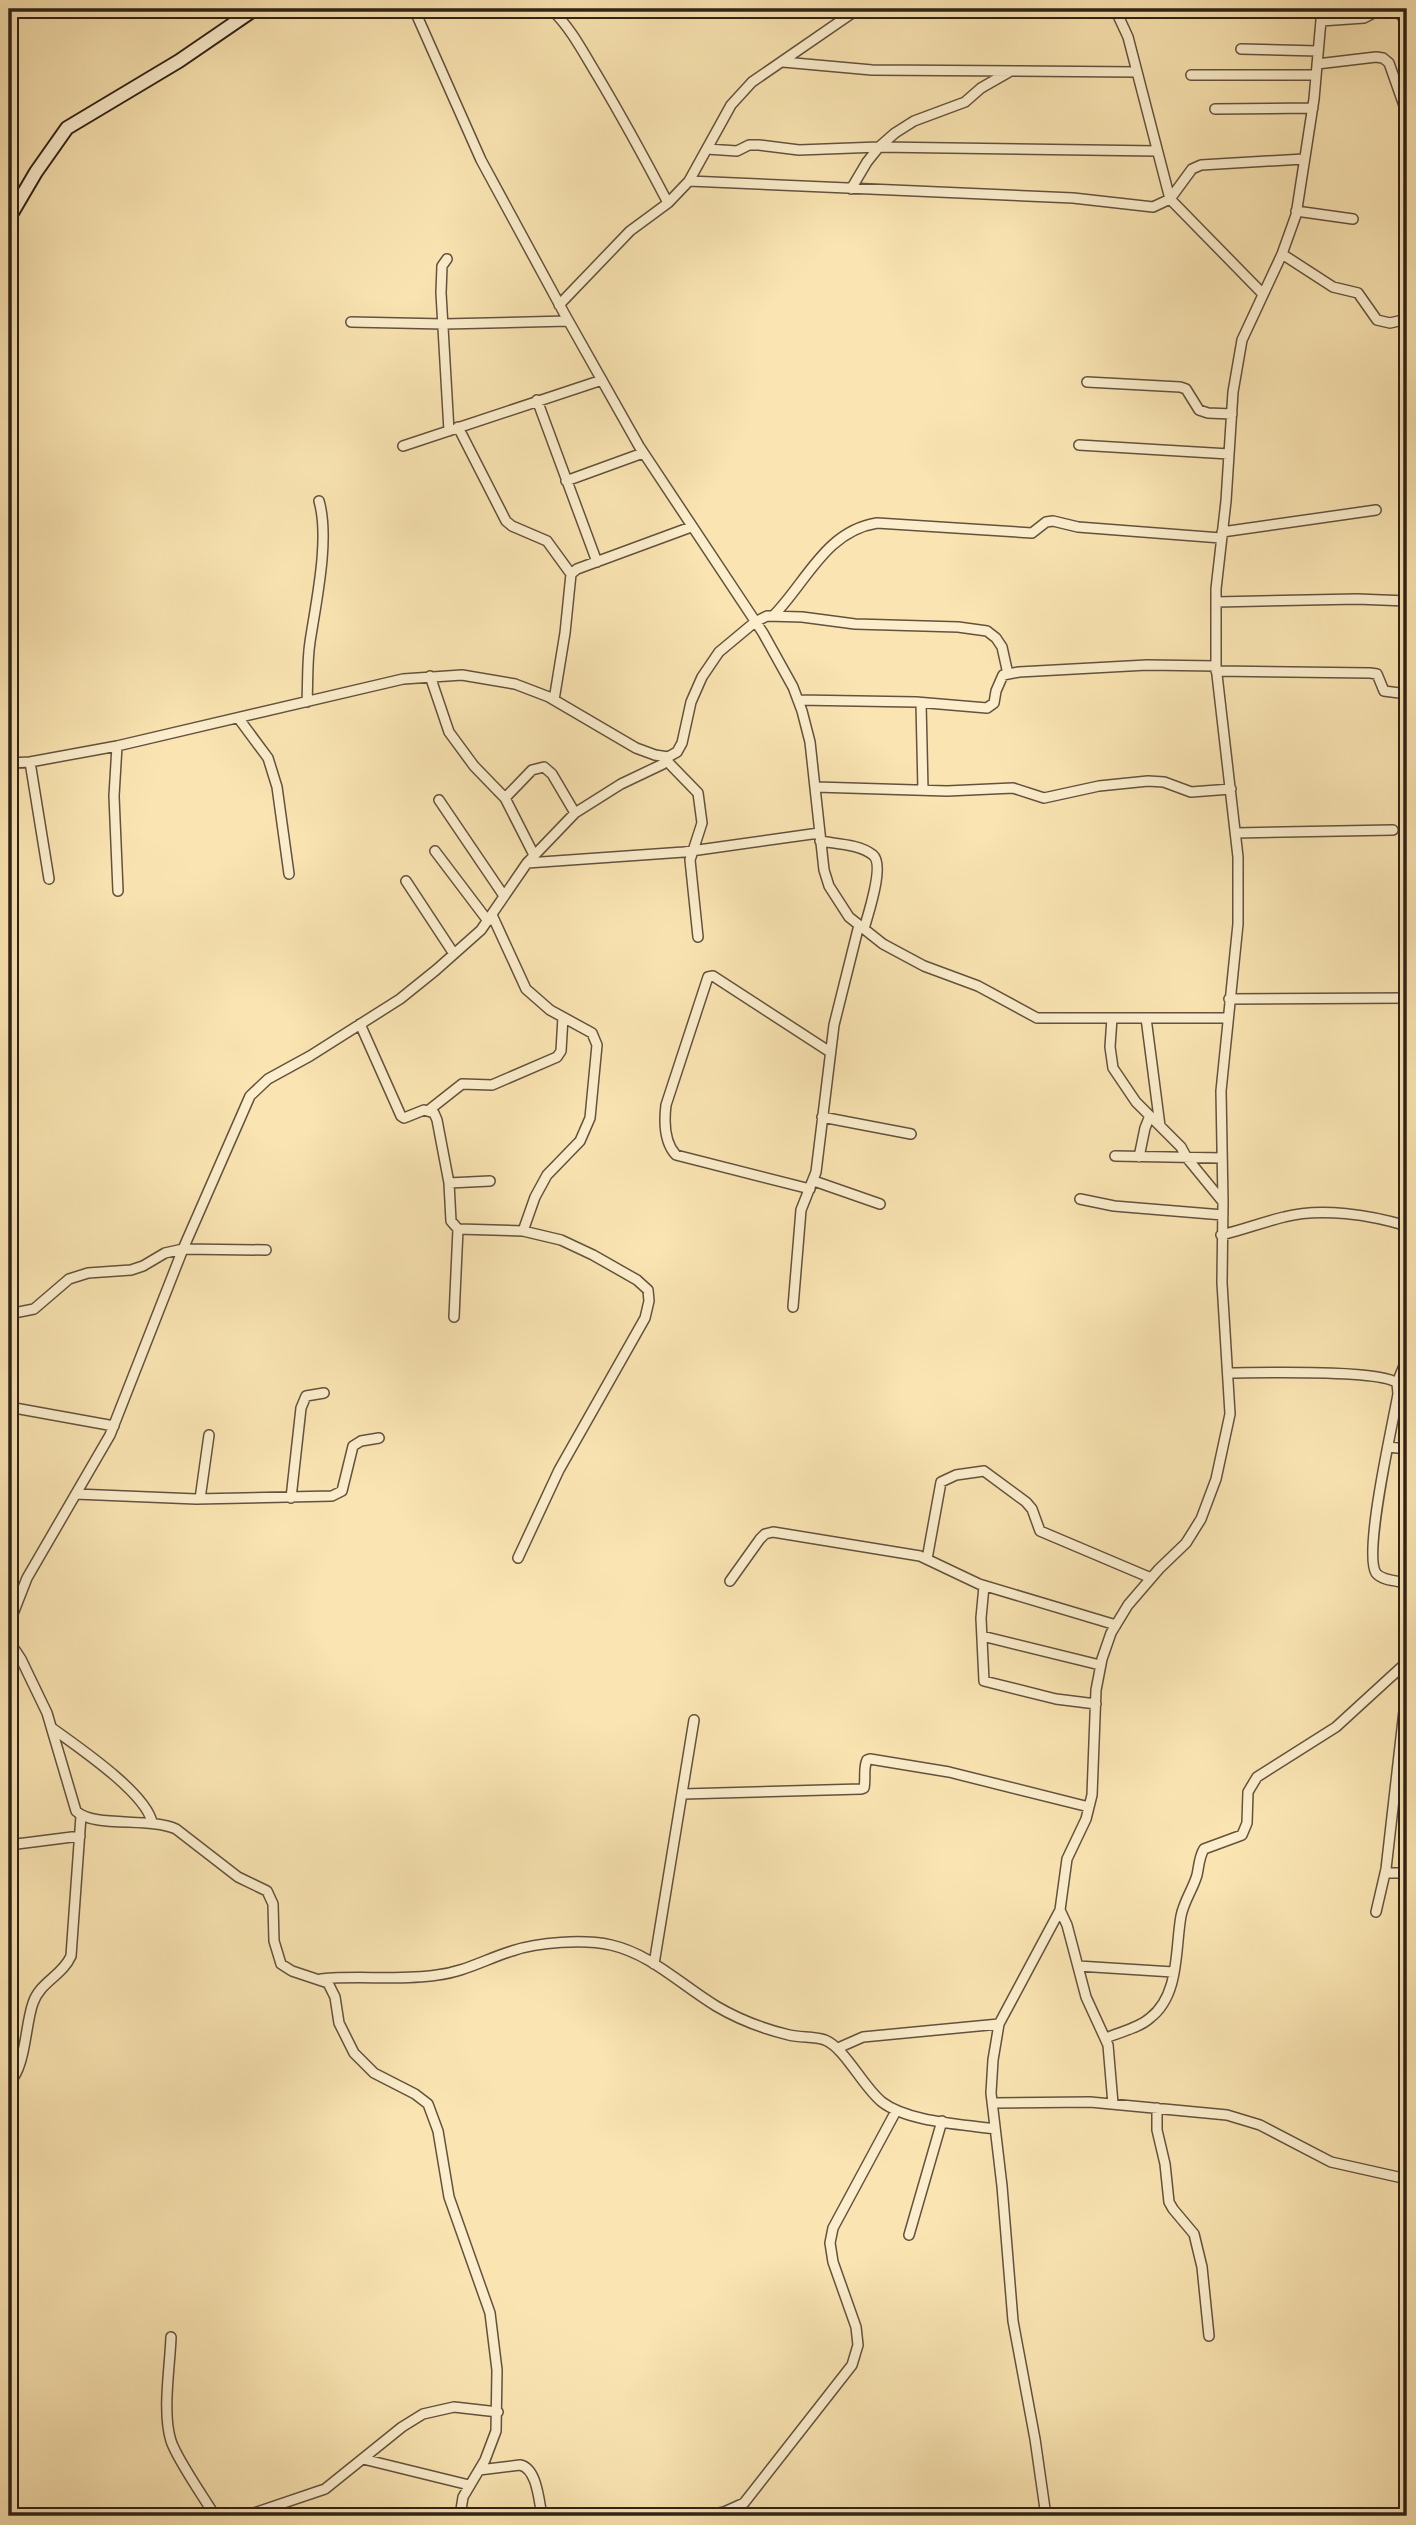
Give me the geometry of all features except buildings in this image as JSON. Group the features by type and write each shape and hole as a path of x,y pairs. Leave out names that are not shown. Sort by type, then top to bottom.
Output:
{"street":[{"path":"9,218 36,172 68,128 180,61 255,9"},
{"path":"414,9 481,160 559,305 643,453 755,622 793,687 810,742 820,837 829,886 849,917 883,944 924,966 978,986 1037,1018 1227,1018"},
{"path":"551,9 563,20 627,125 668,203"},
{"path":"559,305 630,232 668,203 688,181 730,105 752,82 858,9"},
{"path":"1115,9 1128,37 1170,200 1263,294"},
{"path":"1046,2516 1013,2321 992,2103 993,2060 999,2024 1060,1910 1067,1859 1093,1796 1100,1665 1116,1625 1128,1605 1186,1543 1201,1519 1216,1479 1230,1414 1224,1339 1221,1235 1221,1091 1238,924 1238,857 1216,668 1216,602 1232,414 1242,340 1282,254 1296,211 1312,108 1322,9"},
{"path":"1321,21 1364,18 1381,9"},
{"path":"1397,9 1407,24"},
{"path":"1241,49 1318,51"},
{"path":"1317,64 1383,58 1389,63 1407,114"},
{"path":"783,62 873,70 1137,72"},
{"path":"851,189 879,147 914,121 965,102 981,88 1011,72"},
{"path":"1191,75 1316,75"},
{"path":"1215,109 1312,108"},
{"path":"707,149 737,151 749,145 799,150 879,147 1157,150"},
{"path":"688,181 1073,198 1153,206 1170,200 1192,169 1201,165 1215,162 1304,159"},
{"path":"1296,211 1353,219"},
{"path":"1282,254 1334,287 1358,293 1377,320 1391,323 1407,319"},
{"path":"447,259 442,266 441,293 453,429 506,521 547,541 571,574 564,643 554,700"},
{"path":"351,321 444,324 568,321"},
{"path":"402,446 602,380"},
{"path":"1087,382 1180,387 1186,389 1199,410 1232,414"},
{"path":"537,400 597,562"},
{"path":"1079,445 1229,454"},
{"path":"566,481 643,453"},
{"path":"307,702 310,642 315,622 324,518 319,501"},
{"path":"774,615 837,538 859,526 877,523 1032,533 1046,522 1052,521 1078,527 1222,535 1376,510"},
{"path":"571,574 691,527"},
{"path":"1216,602 1357,599 1407,601"},
{"path":"9,1623 27,1578 114,1426 183,1249 250,1096 268,1079 400,999 481,930 527,863 575,813 621,784 663,764 677,752 682,743 691,702 702,677 719,652 755,622 774,615 855,624 958,627 987,631 1002,647 1008,674"},
{"path":"797,700 992,707 1001,679 1008,674 1082,668 1216,668 1370,673 1377,674 1384,691 1407,694"},
{"path":"9,763 30,762 117,746 403,679 462,675 515,684 554,700 636,748 667,758 698,793 702,823 691,860 698,937"},
{"path":"430,676 449,732 474,765 505,797 534,855"},
{"path":"921,703 923,790"},
{"path":"239,719 268,758 278,787 289,874"},
{"path":"117,746 114,796 118,891"},
{"path":"30,762 49,879"},
{"path":"505,797 532,770 544,767 552,774 575,813"},
{"path":"816,787 923,790 1013,788 1044,797 1099,786 1148,781 1164,782 1191,792 1231,789"},
{"path":"439,800 504,896"},
{"path":"1236,833 1393,830"},
{"path":"527,863 693,851 820,837 859,848 877,860 878,874 834,1025 812,1185 799,1219 793,1307"},
{"path":"435,851 490,918 526,989 550,1010 592,1033 597,1045 590,1118 580,1141 547,1175 535,1197 523,1231"},
{"path":"405,881 454,954"},
{"path":"830,1052 713,976 708,977 666,1105 665,1126 672,1150 676,1155 812,1185 880,1204"},
{"path":"1229,999 1407,998"},
{"path":"360,1024 404,1118 429,1110 462,1084 492,1085 556,1057 561,1051 563,1017"},
{"path":"1112,1018 1112,1068 1149,1118 1181,1147 1186,1158 1223,1202"},
{"path":"1146,1018 1160,1126"},
{"path":"429,1110 437,1120 449,1183 451,1221 458,1229 454,1317"},
{"path":"822,1117 911,1134"},
{"path":"1139,1157 1149,1118"},
{"path":"1115,1156 1222,1158"},
{"path":"449,1183 490,1181"},
{"path":"1080,1199 1114,1206 1223,1214"},
{"path":"1221,1235 1284,1217 1327,1212 1407,1226"},
{"path":"458,1229 523,1231 561,1240 593,1255 648,1290 649,1301 645,1318 559,1470 518,1558"},
{"path":"9,1314 33,1308 63,1282 76,1276 131,1270 165,1253 183,1249 266,1250"},
{"path":"1407,1359 1376,1508 1373,1562 1376,1573 1382,1577 1407,1583"},
{"path":"1228,1373 1367,1375 1391,1378 1402,1383"},
{"path":"291,1498 301,1408 306,1396 324,1393"},
{"path":"9,1407 114,1426"},
{"path":"200,1499 209,1434"},
{"path":"76,1494 200,1499 332,1496 342,1491 353,1446 361,1441 379,1438"},
{"path":"1388,1447 1407,1449"},
{"path":"927,1559 941,1482 956,1475 984,1471 1026,1502 1032,1509 1040,1531 1151,1578"},
{"path":"730,1581 760,1539 773,1532 927,1559 960,1577 985,1586 1116,1625"},
{"path":"985,1586 981,1618 984,1681 1056,1699 1096,1704"},
{"path":"982,1636 1100,1665"},
{"path":"9,1641 31,1678 52,1728 73,1803 81,1816 71,1955 60,1973 39,1990 33,2003 18,2071 9,2083"},
{"path":"1376,1912 1385,1874 1404,1711 1404,1666"},
{"path":"1106,2038 1148,2020 1160,2009 1167,1996 1173,1972 1181,1916 1201,1854 1204,1849 1242,1835 1247,1823 1248,1792 1257,1777 1336,1727 1404,1666"},
{"path":"654,1964 694,1720"},
{"path":"52,1728 109,1771 143,1804 152,1822"},
{"path":"683,1794 861,1789 866,1782 865,1764 870,1759 948,1772 1089,1807"},
{"path":"81,1816 95,1820 152,1822 176,1829 238,1877 267,1891 273,1904 274,1941 281,1964 292,1971 321,1979 393,1979 460,1971 530,1945 588,1942 632,1951 736,2017 791,2036 825,2040 838,2048 882,2103 897,2111 994,2129"},
{"path":"9,1845 80,1836"},
{"path":"1385,1874 1407,1873"},
{"path":"1060,1910 1068,1924 1086,1997 1106,2038 1113,2104"},
{"path":"1078,1966 1173,1972"},
{"path":"321,1979 332,1989 339,2023 354,2053 374,2073 415,2094 428,2104 438,2131 449,2196 493,2329 498,2412 496,2431 492,2446 463,2497 460,2516"},
{"path":"838,2048 863,2037 999,2024"},
{"path":"992,2103 1053,2101 1113,2104 1227,2115 1260,2125 1331,2162 1407,2179"},
{"path":"1157,2108 1158,2138 1166,2164 1170,2202 1194,2234 1202,2267 1209,2336"},
{"path":"704,2516 724,2512 744,2502 852,2365 858,2345 856,2327 833,2262 830,2244 834,2228 897,2111"},
{"path":"909,2235 942,2120"},
{"path":"171,2337 168,2428 172,2443 215,2516"},
{"path":"245,2516 325,2489 402,2427 424,2414 454,2407 498,2412"},
{"path":"363,2459 469,2485"},
{"path":"479,2470 526,2466 531,2471 542,2516"}]}
